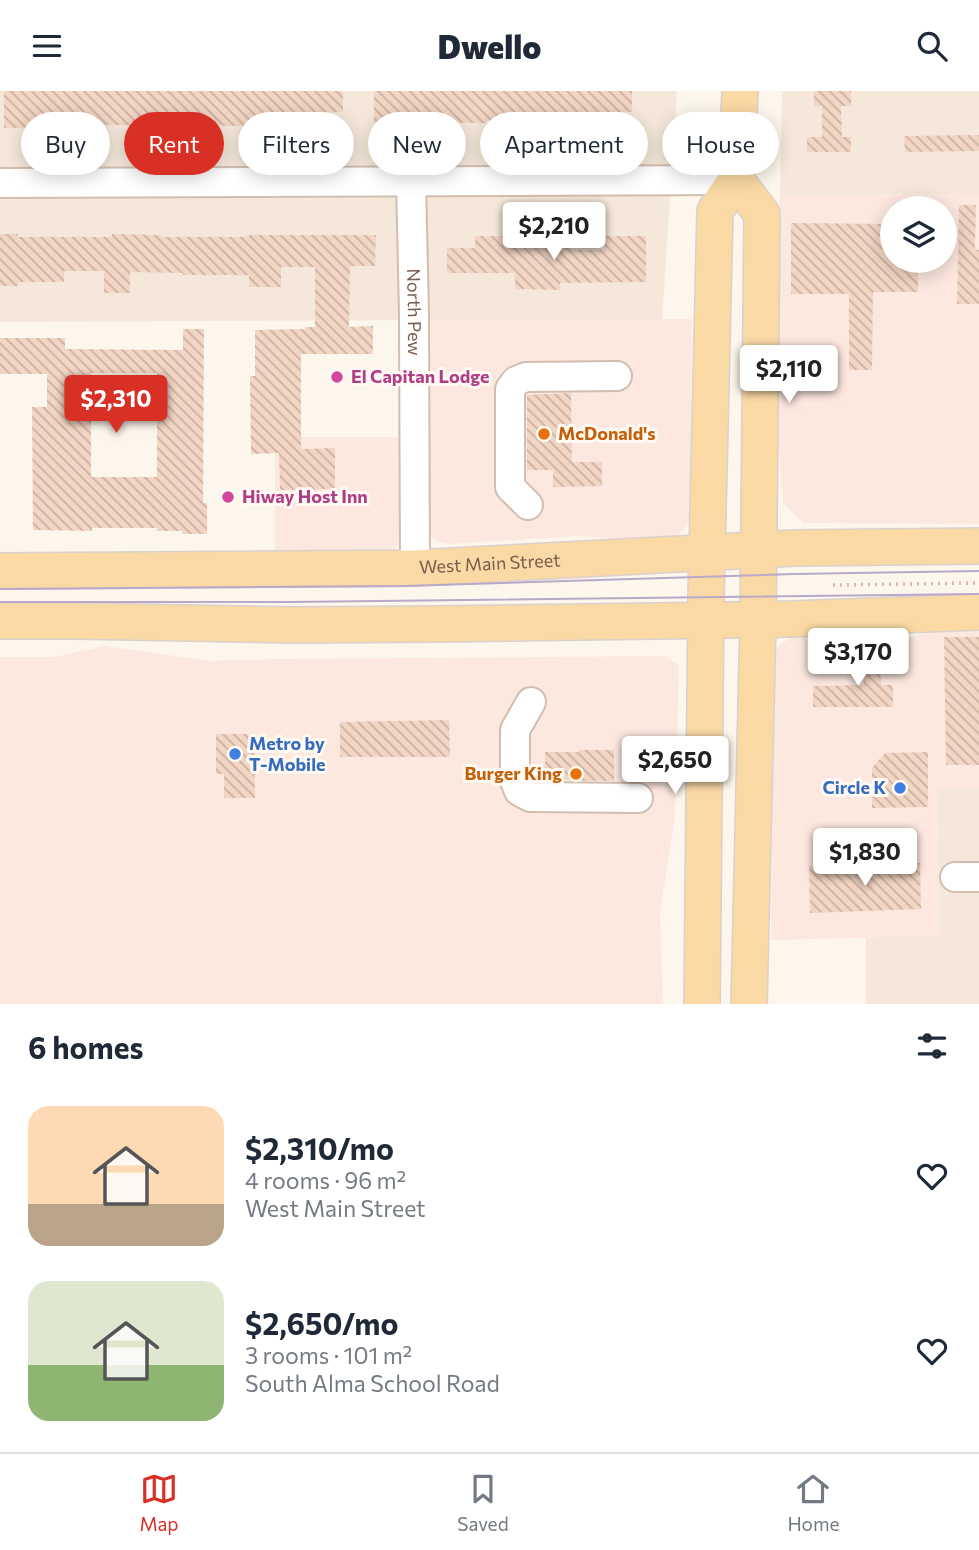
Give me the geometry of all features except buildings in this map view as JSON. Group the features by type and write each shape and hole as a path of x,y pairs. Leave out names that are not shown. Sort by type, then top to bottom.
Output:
{"main road":[{"path":"702,1004 706,605 715,211 736,180 740,91"},
{"path":"736,180 762,214 758,620 749,1004"},
{"name":"West Main Street","path":"0,571 415,568 794,548 979,546"},
{"path":"0,621 294,625 706,605 758,620 979,612"}],"street":[{"path":"0,183 736,180"},
{"name":"North Pew","path":"411,181 415,568"},
{"path":"528,505 510,487 510,389 516,381 526,377 617,376"},
{"path":"531,702 515,730 515,781 519,791 530,797 638,799"}],"path":[{"path":"833,585 979,583"}],"shaded area":[{"path":"0,91 677,91 676,112 662,112 662,175 671,175 662,319 0,322"},
{"path":"782,91 979,91 979,194 780,195"},
{"path":"979,194 979,524 803,523 783,502 776,419 780,195"},
{"path":"427,319 692,319 690,518 687,526 673,540 662,543 581,536 448,544 434,539 427,524"},
{"path":"275,437 399,437 397,547 388,556 275,557"},
{"path":"979,627 979,789 937,790 939,936 771,940 774,651 782,643 798,637 836,645 887,644 932,631"},
{"path":"104,646 211,661 666,656 679,666 675,817 660,912 663,1004 0,1004 0,657 55,657"},
{"path":"979,789 979,1004 866,1004 866,937 939,935 937,790"}],"tram line":[{"path":"0,589 405,586 979,571"},
{"path":"0,602 291,602 979,594"}],"place":[{"name":"El Capitan Lodge","path":"337,377"},
{"name":"McDonald's","path":"544,434"},
{"name":"Hiway Host Inn","path":"228,497"},
{"name":"Metro by T-Mobile","path":"235,754"},
{"name":"Burger King","path":"576,774"},
{"name":"Circle K","path":"900,788"}]}
